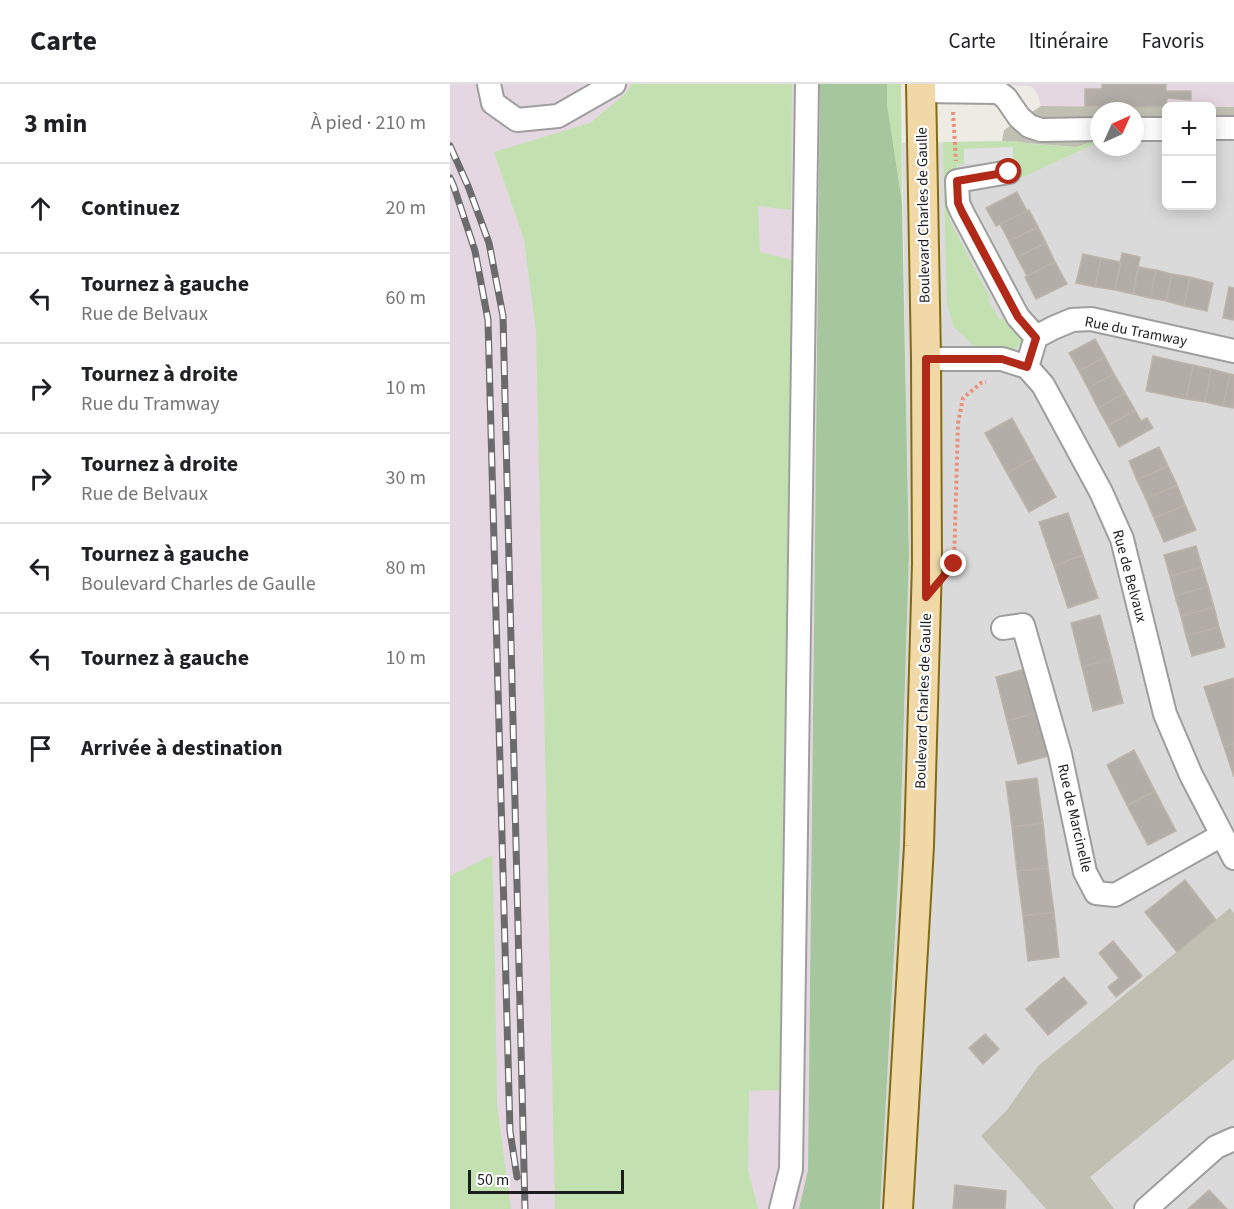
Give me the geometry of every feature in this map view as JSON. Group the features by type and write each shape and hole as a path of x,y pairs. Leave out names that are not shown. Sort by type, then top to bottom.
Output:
{"main road":[{"name":"Boulevard Charles de Gaulle","path":"898,1209 919,846 926,597 926,359 921,87"}],"street":[{"path":"489,84 493,102 516,120 558,116 614,84"},
{"path":"781,1209 791,1169 807,84"},
{"path":"921,87 952,92 998,92 1006,98 1019,117 1029,126 1041,130 1090,129"},
{"path":"1216,128 1234,128"},
{"path":"1144,129 1162,129"},
{"path":"926,359 1002,359 1027,367 1036,338 1018,317 958,203 957,181 1009,172"},
{"name":"Rue du Tramway","path":"1036,338 1072,320 1091,319 1234,351"},
{"name":"Rue de Belvaux","path":"1027,367 1043,385 1101,492 1122,539 1166,714 1191,775 1234,858"},
{"name":"Rue de Marcinelle","path":"1003,628 1023,625 1060,754 1085,872 1096,893 1115,895 1221,835"},
{"path":"1150,1208 1216,1147 1234,1139"}],"path":[{"path":"952,92 957,181"},
{"path":"926,597 954,564 958,423 963,398 981,383 990,381"}],"shaded area":[{"path":"450,84 837,84 822,1209 450,1209"},
{"path":"979,84 1234,84 1234,107 1216,107 1216,102 1162,102 1162,107 1144,107 1144,102 1090,102 1090,106 1041,106 1037,93 1031,86"},
{"path":"1041,106 1090,106 1090,143 1076,147 1002,141 1004,130"},
{"path":"1144,107 1162,107 1162,138 1144,138"},
{"path":"1216,107 1234,107 1234,138 1216,138"},
{"path":"1144,138 1162,138 1162,210 1216,210 1216,138 1234,138 1234,1209 880,1209 900,845 909,554 902,143 1017,141 1076,147 1090,143 1090,156 1144,156"},
{"path":"1013,147 1013,163 964,164 964,149"},
{"path":"1230,908 1234,913 1234,1059 1090,1177 1114,1209 1046,1209 981,1136 1007,1110 1038,1066"}],"green space":[{"path":"632,84 792,84 791,210 758,206 760,252 792,260 781,1090 749,1091 748,1170 758,1209 555,1209 536,331 524,240 494,152 590,123 625,94"},
{"path":"820,84 887,84 887,104 902,202 909,554 900,845 880,1209 799,1209 808,1170"},
{"path":"887,84 901,84 902,202 887,104"},
{"path":"1017,141 1076,147 1090,143 1090,146 1014,181 1013,147 964,149 964,164 957,165 958,203 962,212 949,219 999,320 1010,314 1023,336 1022,344 1015,349 995,349 973,345 954,327 947,305 943,142"},
{"path":"492,855 497,1105 511,1209 450,1209 450,876"}],"building":[{"path":"1102,84 1166,84 1166,91 1191,91 1191,100 1167,98 1167,102 1162,102 1162,107 1144,107 1144,102 1090,102 1090,106 1085,106 1085,89 1102,89"},
{"path":"1017,192 1027,211 996,226 986,208"},
{"path":"1029,210 1038,227 1009,241 1000,224"},
{"path":"1038,227 1046,243 1017,257 1009,241"},
{"path":"1046,243 1055,262 1027,276 1017,257"},
{"path":"1122,253 1140,257 1133,294 1115,290"},
{"path":"1083,254 1101,258 1095,287 1076,283"},
{"path":"1101,258 1121,262 1115,290 1095,287"},
{"path":"1055,262 1067,284 1036,299 1025,277"},
{"path":"1139,267 1156,270 1150,298 1133,294"},
{"path":"1156,270 1172,274 1166,301 1150,298"},
{"path":"1172,274 1190,277 1184,306 1166,301"},
{"path":"1190,277 1213,283 1207,311 1184,306"},
{"path":"1229,287 1234,288 1234,320 1223,318"},
{"path":"1095,339 1105,357 1079,371 1069,353"},
{"path":"1153,356 1193,365 1186,399 1146,391"},
{"path":"1105,357 1114,374 1088,388 1079,371"},
{"path":"1193,365 1211,369 1205,402 1186,399"},
{"path":"1211,369 1230,374 1223,406 1205,402"},
{"path":"1114,374 1125,393 1098,408 1088,388"},
{"path":"1230,374 1234,375 1234,408 1223,406"},
{"path":"1125,393 1135,410 1108,426 1098,408"},
{"path":"1135,410 1141,421 1147,418 1153,428 1119,447 1108,426"},
{"path":"1012,418 1034,458 1007,473 985,433"},
{"path":"1159,447 1168,466 1137,480 1129,461"},
{"path":"1034,458 1056,497 1029,512 1007,473"},
{"path":"1168,466 1177,485 1146,499 1137,480"},
{"path":"1177,485 1185,505 1154,518 1146,499"},
{"path":"1185,505 1196,530 1164,542 1154,518"},
{"path":"1068,513 1083,555 1054,566 1039,522"},
{"path":"1196,546 1202,567 1170,576 1164,555"},
{"path":"1083,555 1098,598 1068,608 1054,566"},
{"path":"1202,567 1208,586 1175,596 1170,576"},
{"path":"1208,586 1214,607 1181,616 1175,596"},
{"path":"1214,607 1219,627 1186,636 1181,616"},
{"path":"1100,615 1112,659 1082,667 1071,623"},
{"path":"1219,627 1225,647 1192,656 1186,636"},
{"path":"1112,659 1123,703 1093,711 1082,667"},
{"path":"1025,669 1037,713 1007,721 996,677"},
{"path":"1234,678 1234,743 1224,747 1204,687"},
{"path":"1037,713 1049,756 1018,764 1007,721"},
{"path":"1234,743 1234,777 1224,747"},
{"path":"1134,750 1155,791 1127,805 1107,765"},
{"path":"1037,778 1043,823 1012,827 1006,782"},
{"path":"1155,791 1176,831 1148,845 1127,805"},
{"path":"1043,823 1048,868 1017,871 1012,827"},
{"path":"1048,868 1054,912 1023,916 1017,871"},
{"path":"1185,880 1216,920 1177,952 1145,912"},
{"path":"1054,912 1059,957 1028,961 1023,916"},
{"path":"1113,941 1142,976 1116,997 1108,987 1119,978 1099,953"},
{"path":"1064,977 1087,1003 1048,1035 1026,1009"},
{"path":"985,1034 999,1049 983,1064 969,1048"},
{"path":"955,1185 1006,1191 1005,1209 953,1209"},
{"path":"1209,1190 1227,1209 1188,1209"}],"railway":[{"path":"450,146 489,243 503,316 525,1209"},
{"path":"450,178 475,251 488,320 510,1131 517,1177"}],"route":[{"path":"954,564 926,597 926,359 1002,359 1027,367 1036,338 1018,317 958,203 957,181 1009,172"}]}
